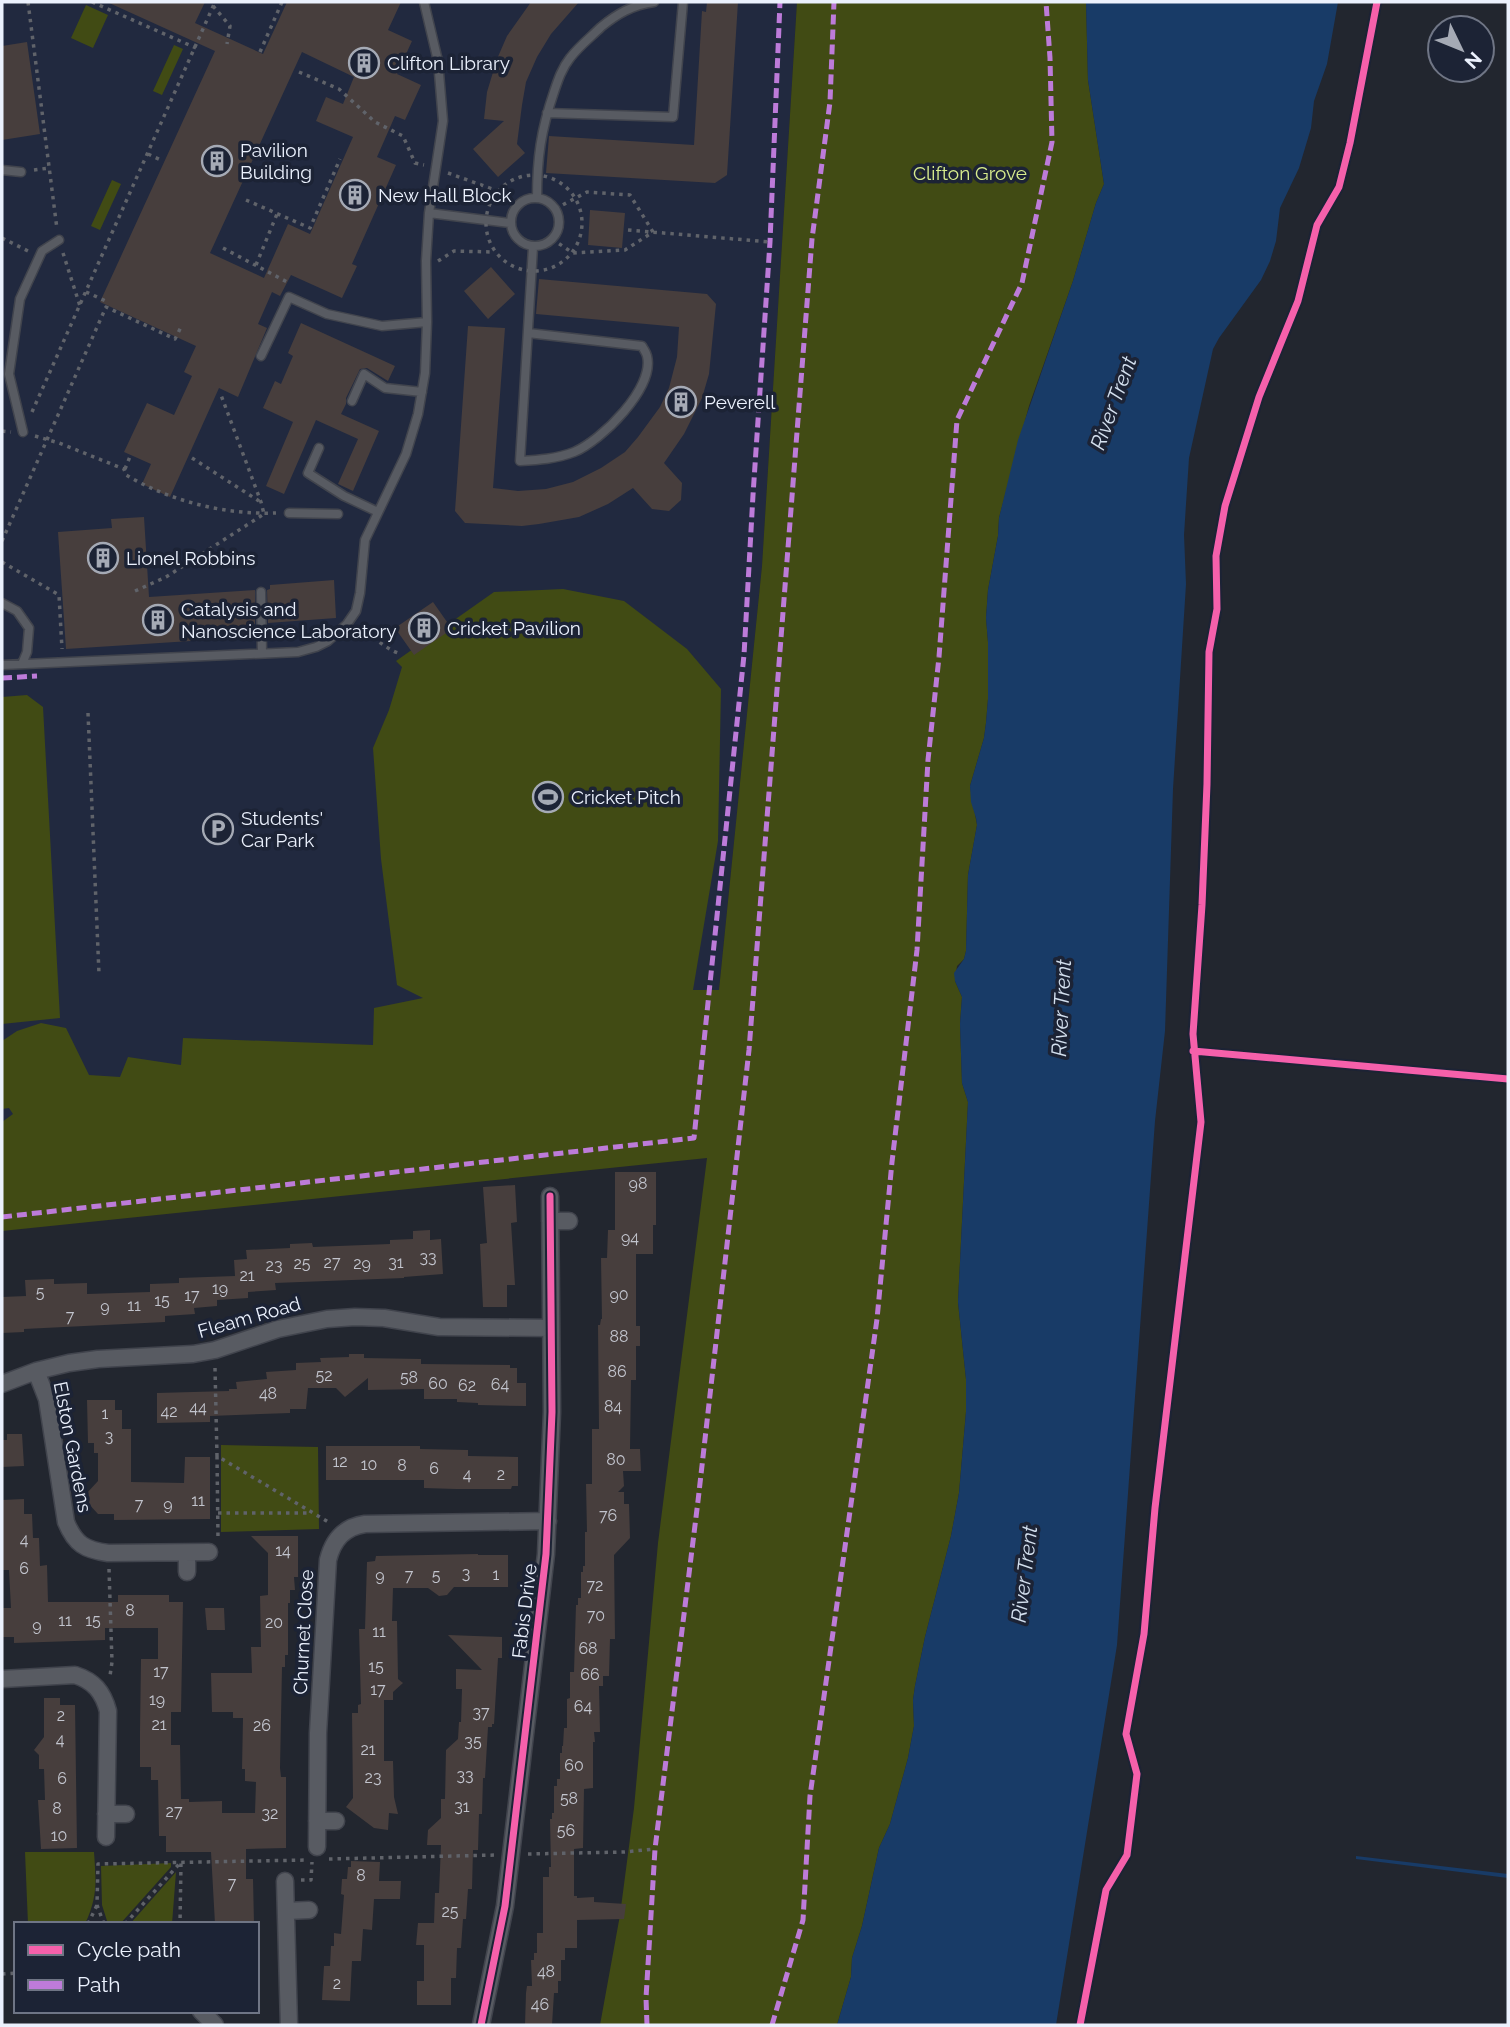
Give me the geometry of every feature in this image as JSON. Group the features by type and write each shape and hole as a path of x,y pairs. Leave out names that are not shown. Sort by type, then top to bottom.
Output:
{"street":[{"name":"Fabis Drive","path":"481,2025 505,1906 548,1521 552,1412 550,1196"},
{"path":"550,1221 569,1221"},
{"name":"Fleam Road","path":"2,1384 36,1371 69,1363 193,1354 215,1350 300,1323 355,1317 384,1318 439,1327 551,1328"},
{"name":"Elston Gardens","path":"36,1371 47,1399 65,1522 71,1535 81,1545 93,1551 108,1553 209,1552"},
{"path":"344,1531 365,1524 548,1521"},
{"name":"Churnet Close","path":"318,1855 318,1733 328,1560 337,1538 344,1531"},
{"path":"187,1553 187,1572"},
{"path":"2,1679 75,1675 86,1679 101,1693 108,1711 106,1837"},
{"path":"106,1814 126,1814"},
{"path":"317,1821 336,1821"},
{"path":"285,1881 289,2025"},
{"path":"286,1911 309,1910"}],"lane":[{"path":"2,665 298,652 316,648 328,640 356,611 365,540 406,454 422,392 427,322 425,261 443,121 438,61 424,2"},
{"path":"537,198 539,145 561,73 571,57 590,37 619,12 654,2"},
{"path":"547,113 673,117 683,2"},
{"path":"2,170 22,173"},
{"path":"537,198 547,201 555,209 559,219 558,230 552,239 533,247 517,239 510,223 514,210 523,200 537,198"},
{"path":"429,214 510,223"},
{"path":"23,432 9,374 20,299 42,251 58,240"},
{"path":"528,333 642,346 648,357 645,381 627,409 597,438 575,451 548,459 520,461 533,247"},
{"path":"261,356 289,297 327,314 382,326 427,322"},
{"path":"352,401 364,374 385,388 422,392"},
{"path":"319,448 308,473 344,496 378,512"},
{"path":"289,513 338,514"},
{"path":"261,592 262,653"},
{"path":"2,603 17,611 29,628 27,652 22,664"}],"path":[{"path":"28,2 47,157"},
{"path":"92,2 196,48"},
{"path":"260,52 282,2"},
{"path":"23,432 214,4"},
{"path":"214,4 230,26 227,44"},
{"path":"299,72 339,89 375,122 403,136 415,163 498,191"},
{"path":"148,154 163,161"},
{"path":"246,200 310,228 340,159"},
{"path":"537,175 559,181 569,189 583,216 583,226 582,236 573,253 554,268 530,272 510,266 495,251 486,231 486,220 488,209 498,191 512,180 537,175"},
{"path":"555,209 587,192 630,195 653,232"},
{"path":"256,265 277,214"},
{"path":"628,229 771,242"},
{"path":"552,239 573,253 625,250 653,232"},
{"path":"2,238 40,256"},
{"path":"223,248 294,285 289,297"},
{"path":"425,261 439,261 454,251 495,251"},
{"path":"86,292 108,302"},
{"path":"2,541 106,307 175,339 181,327"},
{"path":"221,395 264,514"},
{"path":"46,439 124,469"},
{"path":"131,454 124,469 126,475 170,497 225,511 278,513"},
{"path":"192,458 261,502"},
{"path":"135,590 166,577 264,514"},
{"path":"2,562 60,594 62,652"},
{"path":"346,624 365,632 391,651 401,654"},
{"path":"88,713 99,974"},
{"path":"209,1552 219,1552 215,1350"},
{"path":"217,1456 344,1531"},
{"path":"218,1513 313,1513"},
{"path":"101,1693 108,1686 112,1662 108,1553"},
{"path":"103,1922 97,1905 98,1864 318,1855 625,1852 655,1849"},
{"path":"127,1922 181,1862"},
{"path":"180,1922 181,1862"},
{"path":"89,1922 97,1905"}],"shaded area":[{"path":"2,2 797,2 762,566 719,990 2,1231"}],"green space":[{"name":"Clifton Grove","path":"797,2 1086,2 1088,80 1104,184 1029,406 999,518 988,590 986,723 970,786 977,825 968,875 966,951 964,959 957,966 955,981 962,997 962,1083 968,1102 958,1302 966,1379 959,1493 915,1686 914,1726 908,1758 890,1824 879,1848 852,1958 851,1977 837,2025 600,2025 620,1915 634,1808 658,1543 707,1158 2,1231 2,1122 13,1114 9,1108 2,1109 2,1041 17,1031 41,1023 66,1028 89,1075 120,1077 128,1057 181,1065 183,1038 373,1045 374,1008 423,998 397,985 381,859 373,748 389,710 402,667 396,661 494,592 563,589 624,601 687,649 721,689 718,841 693,990 719,990 762,566"},
{"path":"86,5 108,15 93,48 71,38"},
{"path":"174,45 183,49 162,95 153,91"},
{"path":"112,180 121,184 100,230 91,226"},
{"path":"27,695 43,707 60,1018 2,1024 2,697"},
{"path":"221,1445 318,1447 319,1529 221,1532"},
{"path":"25,1852 94,1852 95,1889 86,1922 28,1922"},
{"path":"171,1863 171,1867 122,1922 107,1922 102,1905 101,1866"},
{"path":"176,1872 172,1922 132,1922"}],"water":[{"name":"River Trent","path":"1086,2 1338,2 1327,64 1314,101 1311,128 1299,168 1280,208 1276,241 1270,261 1261,280 1213,349 1189,458 1184,535 1186,584 1173,789 1165,1031 1155,1121 1117,1645 1056,2025 837,2025 851,1977 852,1958 879,1848 890,1824 908,1758 914,1726 915,1686 959,1493 966,1379 958,1302 968,1102 962,1083 962,997 954,973 966,951 968,875 977,825 970,786 986,723 986,618 999,518 1018,440 1104,184 1088,80"},
{"path":"1356,1856 1508,1874 1508,1878 1356,1859"}],"building":[{"path":"107,2 205,2 195,23 263,54 287,2 401,2 388,30 412,41 397,74 421,85 405,120 395,116 377,157 396,165 352,264 357,266 342,298 291,275 280,296 272,292 258,324 267,328 238,397 219,388 170,497 142,484 151,464 124,452 147,403 174,415 192,376 184,372 196,346 100,302 215,51","holes":["302,52 354,77 343,104 326,97 316,121 353,137 310,234 288,224 264,278 210,253"]},
{"path":"531,2 579,2 551,34 537,57 526,82 517,144 525,153 498,177 473,149 504,121 484,119 487,92 507,36"},
{"path":"707,2 738,2 727,175 715,183 546,173 549,136 694,145 702,11 706,12"},
{"path":"27,42 40,134 2,140 2,46"},
{"path":"590,210 625,213 622,248 588,245"},
{"path":"491,267 515,294 488,319 464,291"},
{"name":"Peverell","path":"539,279 707,294 716,304 709,374 702,398 684,434 664,463 682,483 681,500 669,511 652,509 633,488 608,504 579,517 539,524 522,526 465,523 455,511 468,326 505,328 493,488 518,491 546,489 573,482 601,468 625,452 638,437 660,407 669,388 677,357 679,327 536,314"},
{"path":"301,323 395,366 388,381 367,368 360,369 346,398 341,414 379,431 353,491 338,484 358,439 316,420 284,494 266,486 293,422 263,408 275,381 281,384 293,356 288,353"},
{"path":"144,517 149,597 255,590 253,637 66,649 58,532 112,528 111,519"},
{"path":"334,580 336,618 268,623 267,590 270,585"},
{"name":"Cricket Pavilion","path":"433,602 452,629 414,655 395,628"},
{"path":"615,1172 656,1172 656,1225 653,1225 653,1254 636,1254 636,1326 640,1326 640,1346 636,1346 636,1380 631,1380 630,1449 640,1449 641,1471 623,1471 624,1486 618,1492 624,1492 624,1504 629,1504 630,1538 614,1555 615,1639 610,1639 609,1676 603,1676 603,1686 599,1686 600,1732 594,1732 593,1788 584,1789 583,1848 574,1849 574,1896 594,1897 594,1902 626,1904 624,1919 577,1920 577,1948 565,1948 565,1960 561,1960 561,1981 558,1981 558,1993 554,1993 552,2025 525,2025 527,1986 532,1986 531,1960 534,1960 534,1953 537,1953 537,1933 543,1933 543,1877 549,1877 551,1867 550,1819 554,1813 554,1786 557,1786 557,1779 560,1779 564,1728 567,1728 570,1672 574,1672 576,1605 578,1598 581,1598 581,1572 585,1566 586,1484 592,1484 592,1429 599,1429 598,1325 602,1319 601,1258 607,1258 608,1230 615,1230"},
{"path":"515,1185 517,1222 511,1223 515,1285 507,1285 507,1307 483,1307 480,1244 487,1243 483,1187"},
{"path":"430,1230 430,1240 441,1239 443,1274 275,1283 276,1290 248,1292 248,1298 217,1300 217,1306 194,1308 195,1314 165,1316 165,1322 24,1329 24,1332 2,1333 2,1297 26,1296 25,1280 54,1279 54,1284 87,1283 87,1294 150,1292 150,1284 179,1283 179,1278 235,1276 234,1260 247,1259 246,1250 290,1248 290,1244 312,1243 313,1247 390,1244 390,1240 413,1239 413,1231"},
{"path":"349,1354 364,1354 364,1358 421,1359 421,1364 510,1365 510,1368 517,1368 517,1383 526,1383 526,1406 478,1405 457,1402 457,1399 424,1399 424,1389 368,1390 368,1378 345,1397 336,1388 308,1388 306,1409 290,1409 290,1413 210,1416 210,1422 157,1423 157,1393 229,1391 237,1389 236,1382 267,1379 266,1372 296,1370 296,1363 321,1362 320,1358 349,1357"},
{"path":"87,1400 115,1400 115,1410 122,1410 122,1429 131,1429 131,1482 184,1483 185,1457 210,1457 210,1519 114,1520 114,1514 98,1514 86,1501 86,1494 98,1481 98,1453 94,1453 94,1443 88,1443"},
{"path":"7,1434 22,1434 24,1466 2,1467 2,1440 7,1440"},
{"path":"326,1446 420,1446 420,1449 468,1450 468,1456 518,1457 518,1486 512,1486 511,1489 424,1488 424,1480 326,1480"},
{"path":"24,1499 24,1514 32,1514 33,1538 39,1538 40,1566 47,1565 48,1602 118,1602 118,1595 169,1595 169,1602 183,1602 181,1712 171,1712 171,1745 180,1745 181,1799 189,1799 189,1802 222,1801 222,1813 255,1813 256,1782 245,1781 245,1769 242,1769 243,1718 233,1718 233,1712 212,1712 211,1673 252,1673 251,1647 261,1647 260,1596 268,1595 268,1553 251,1536 298,1536 298,1577 294,1577 295,1590 290,1590 288,1655 285,1655 285,1667 282,1667 280,1768 281,1777 286,1777 286,1848 246,1849 246,1879 253,1879 254,1922 215,1922 211,1852 166,1852 166,1836 159,1836 158,1780 151,1780 151,1767 140,1767 141,1659 158,1659 158,1628 105,1628 105,1640 14,1643 14,1637 2,1637 2,1608 11,1608 9,1570 2,1570 2,1500"},
{"path":"508,1555 508,1587 454,1587 447,1595 439,1596 428,1588 393,1588 392,1621 397,1621 398,1679 403,1683 393,1692 393,1700 384,1700 384,1761 393,1761 394,1797 398,1814 389,1813 388,1830 374,1828 346,1807 353,1798 352,1713 358,1713 358,1705 361,1704 359,1629 365,1629 367,1562 375,1561 376,1556"},
{"path":"205,1608 224,1608 225,1630 207,1630"},
{"path":"448,1635 502,1637 502,1658 498,1658 494,1724 488,1727 478,1850 473,1850 472,1889 468,1889 461,1948 457,1948 456,1978 451,1978 451,2005 417,2005 417,1981 424,1981 424,1945 416,1945 418,1923 434,1923 435,1893 439,1893 441,1845 427,1845 428,1830 441,1818 441,1799 445,1799 446,1750 458,1739 461,1722 462,1689 456,1689 456,1669 482,1670"},
{"path":"44,1698 60,1698 60,1705 75,1705 77,1848 41,1849 38,1800 45,1800 44,1769 39,1769 39,1755 34,1750 44,1737"},
{"path":"351,1861 380,1862 379,1881 401,1881 400,1899 374,1899 372,1930 363,1929 361,1961 352,1961 350,2001 322,2000 324,1966 330,1966 334,1933 341,1934 344,1895 341,1894 342,1879 347,1879"}],"marked path":[{"path":"2,1217 694,1138 744,655 770,242 780,2"},
{"path":"647,2025 646,1998 655,1849 749,1050 812,239 830,102 834,2"},
{"path":"772,2025 803,1920 810,1796 877,1319 917,950 928,760 939,657 957,420 1022,283 1052,142 1046,2"},
{"path":"2,678 37,676"}],"cycle path":[{"path":"1080,2025 1106,1890 1127,1855 1137,1774 1126,1734 1144,1634 1155,1508 1201,1122 1193,1034 1202,905 1209,652 1217,609 1216,556 1225,506 1259,397 1298,301 1317,225 1339,187 1377,2"},
{"path":"1193,1051 1508,1079"},
{"path":"481,2025 505,1906 546,1554 552,1412 550,1196"}],"place":[{"name":"Clifton Library","path":"364,63"},
{"name":"Pavilion Building","path":"217,161"},
{"name":"New Hall Block","path":"355,195"},
{"name":"Peverell","path":"681,402"},
{"name":"Lionel Robbins","path":"103,558"},
{"name":"Catalysis and Nanoscience Laboratory","path":"158,620"},
{"name":"Cricket Pavilion","path":"424,628"},
{"name":"Cricket Pitch","path":"548,797"},
{"name":"Students' Car Park","path":"218,829"}]}
